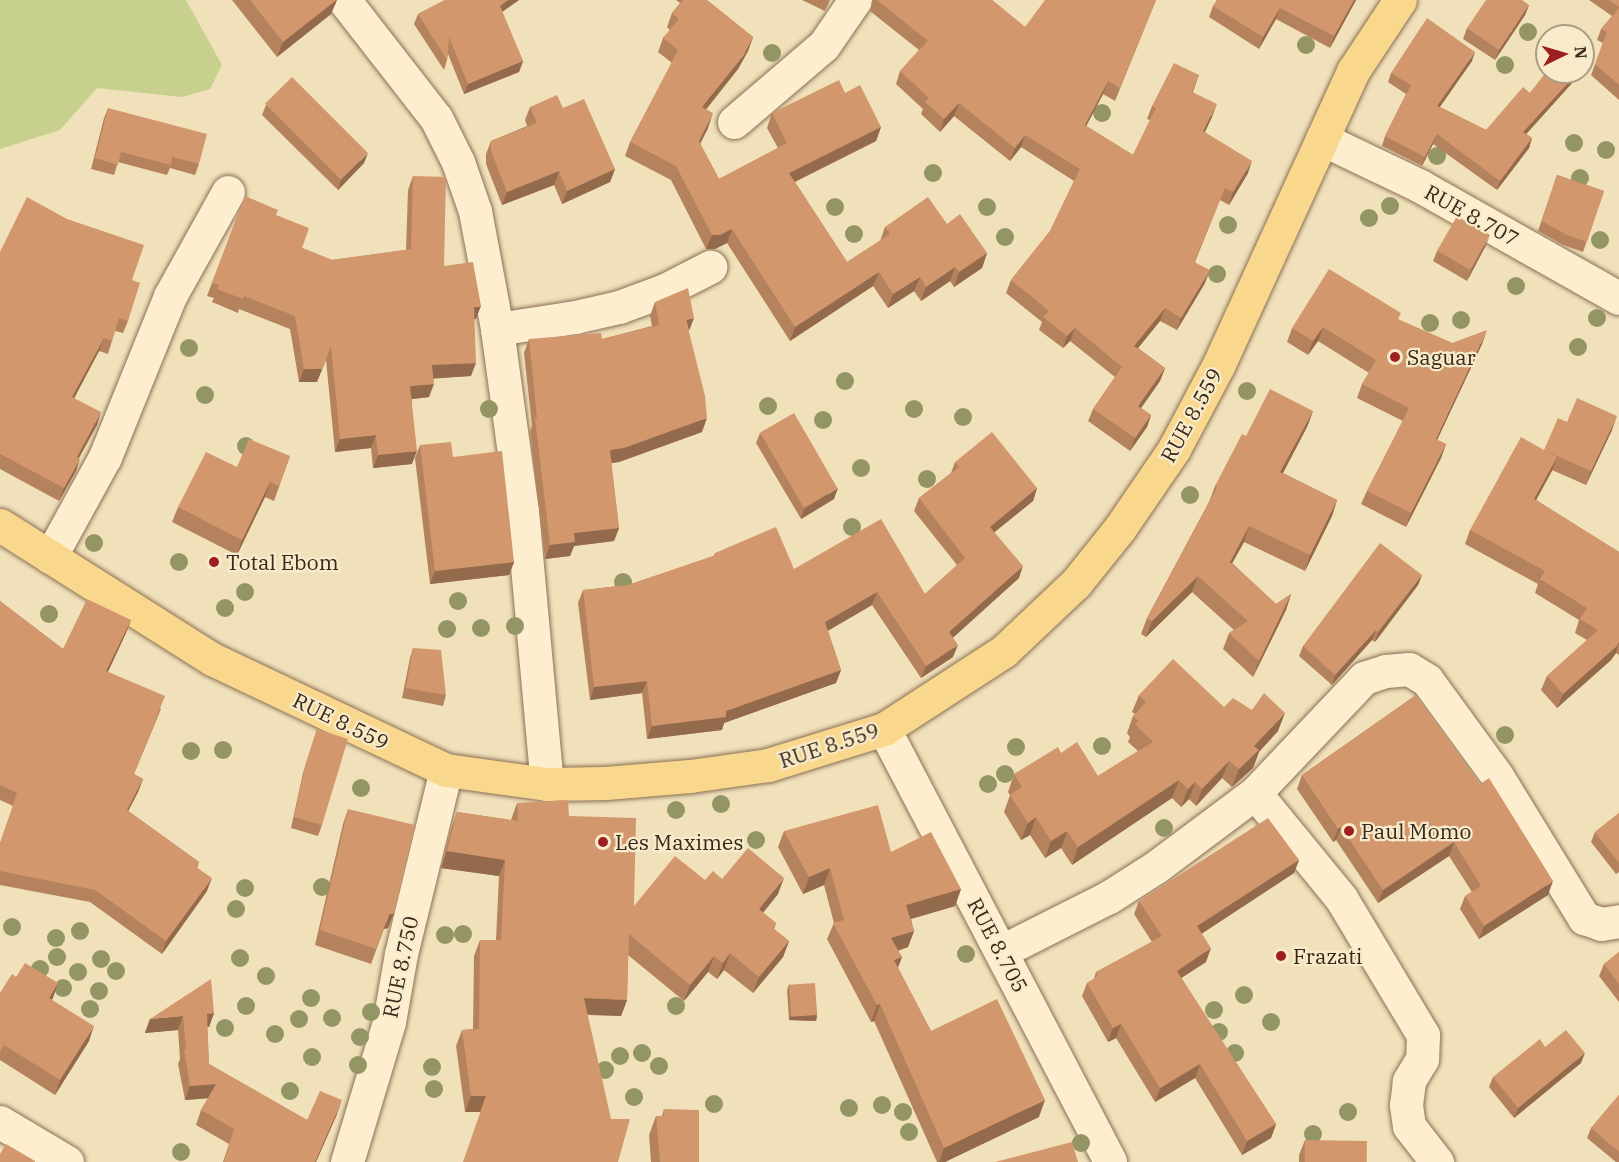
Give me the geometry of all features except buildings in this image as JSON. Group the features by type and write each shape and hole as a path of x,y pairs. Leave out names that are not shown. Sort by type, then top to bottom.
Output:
{"main road":[{"name":"RUE 8.559","path":"0,525 212,659 446,770 547,784 606,783 690,776 768,765 884,729 1004,651 1076,583 1120,528 1174,449 1219,364 1353,71 1400,0"}],"street":[{"path":"344,0 436,118 458,162 476,211 497,329 522,511 547,784"},
{"path":"734,122 824,45 855,0"},
{"name":"RUE 8.707","path":"1322,139 1420,186 1619,298"},
{"path":"50,557 105,457 170,296 228,192"},
{"path":"497,329 575,317 619,307 665,290 710,267"},
{"path":"1002,951 1109,897 1156,867 1255,794 1364,678 1386,671 1409,669 1427,680 1497,776 1584,918 1601,924 1619,921"},
{"name":"RUE 8.705","path":"884,729 1002,951 1110,1162"},
{"name":"RUE 8.750","path":"355,1160 446,770"},
{"path":"1255,794 1341,898 1423,1035 1422,1059 1409,1082 1407,1116 1409,1126 1437,1162"},
{"path":"0,1122 67,1162"}],"green space":[{"path":"0,0 186,0 222,65 210,89 182,97 97,88 60,130 0,149"}],"place":[{"name":"Saguar","path":"1395,357"},
{"name":"Total Ebom","path":"214,562"},
{"name":"Paul Momo","path":"1349,831"},
{"name":"Les Maximes","path":"603,842"},
{"name":"Frazati","path":"1281,956"}]}
